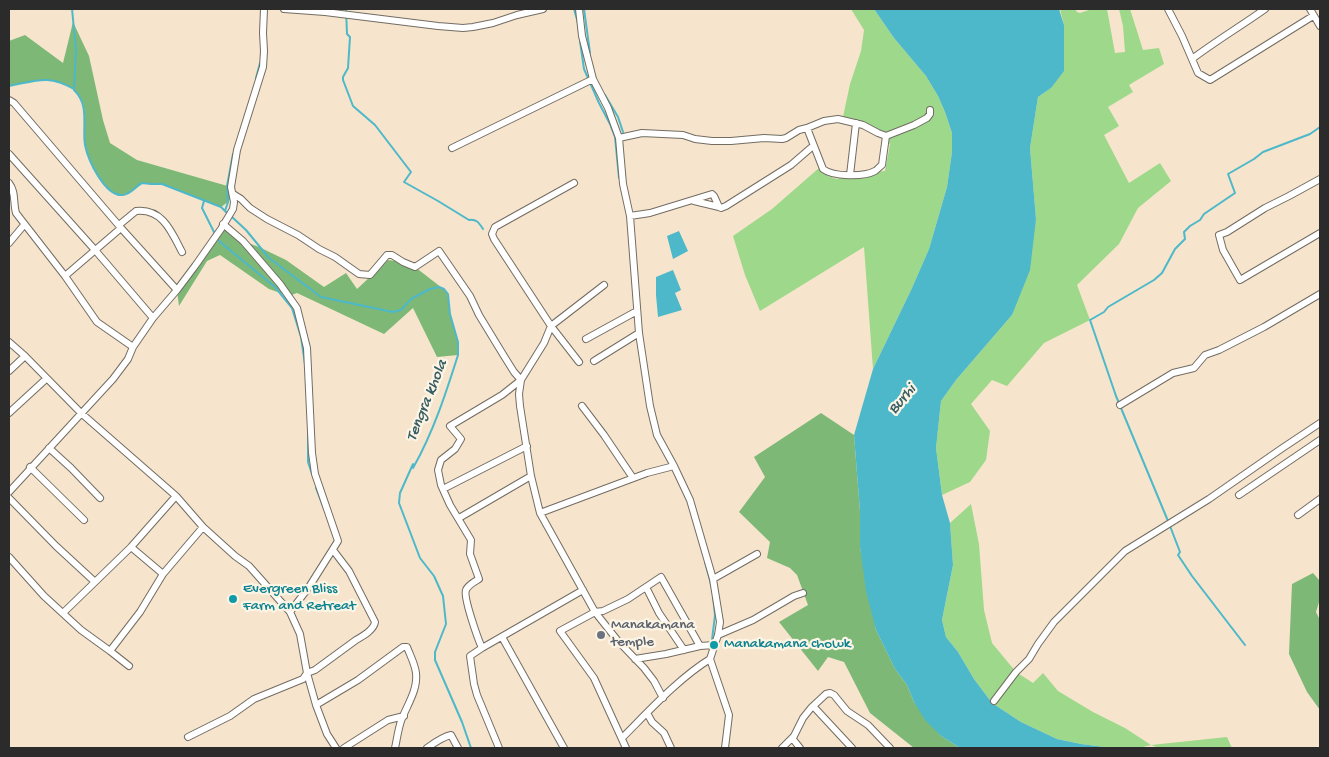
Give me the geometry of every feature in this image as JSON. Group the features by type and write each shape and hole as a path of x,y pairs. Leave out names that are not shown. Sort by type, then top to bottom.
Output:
{"street":[{"path":"9,492 113,379 128,359 133,346 177,290 221,229 233,209 231,187 237,150 263,67 264,9"},
{"path":"284,9 463,28 493,23 544,9"},
{"path":"579,9 590,80 608,108 620,138 624,184 630,216 639,333 650,406 657,434 690,500 713,579 720,622 710,659 729,715 726,748"},
{"path":"1168,9 1198,73 1210,80 1313,16"},
{"path":"1192,59 1215,41 1266,9"},
{"path":"1310,9 1320,26"},
{"path":"452,148 590,80"},
{"path":"9,100 14,103 177,290"},
{"path":"620,138 642,133 683,135 712,141 764,138 782,139 799,130 824,121 838,119 856,123 886,136 926,118 930,114 930,110"},
{"path":"850,175 856,123"},
{"path":"807,128 822,169 838,175 867,174 875,171 882,165 886,136"},
{"path":"693,201 721,208 726,206 791,165 813,146"},
{"path":"9,154 96,250 154,318"},
{"path":"1320,178 1265,208 1227,232 1219,234 1222,250 1240,280 1320,233"},
{"path":"9,182 14,192 16,213 65,276 97,322 133,346"},
{"path":"574,183 495,227 492,234 552,326 579,362"},
{"path":"233,194 267,219 335,257 359,274 370,275 387,255 392,255 402,262 415,267 439,251 470,296 479,315 514,372 521,380 520,406 531,476 540,513 595,612 654,681 663,698"},
{"path":"630,216 650,213 712,194 719,207"},
{"path":"65,276 96,250 136,211 151,212 157,215 170,229 182,252"},
{"path":"223,224 244,241 280,284 297,308 307,348 312,453 315,474 338,541 290,612"},
{"path":"9,243 24,225"},
{"path":"482,648 466,598 466,590 470,584 479,579 470,554 471,540 440,485 438,470 441,460 455,449 461,439 450,426 502,395 521,380 544,343 552,326 604,285"},
{"path":"1120,405 1173,373 1194,368 1205,355 1242,338 1320,294"},
{"path":"586,339 637,311"},
{"path":"594,361 639,333"},
{"path":"9,342 80,413 176,496 204,527 235,556 249,566 290,612 300,634 307,673 316,705 326,734 336,748"},
{"path":"9,371 25,356"},
{"path":"9,413 46,379"},
{"path":"582,406 633,478"},
{"path":"994,701 1016,672 1029,660 1054,622 1125,551 1209,499 1320,423"},
{"path":"1239,495 1320,440"},
{"path":"443,489 527,446"},
{"path":"49,448 100,498"},
{"path":"540,513 647,473 674,466"},
{"path":"30,467 84,520"},
{"path":"459,518 531,476"},
{"path":"63,614 132,547 176,496"},
{"path":"9,498 95,582"},
{"path":"1298,515 1320,500"},
{"path":"110,650 140,612 163,574 204,527"},
{"path":"132,547 163,574"},
{"path":"188,737 230,716 254,699 302,679 307,673 315,670 364,636 374,626 375,622 350,571 333,550"},
{"path":"713,579 756,554"},
{"path":"9,557 63,614 129,666"},
{"path":"626,748 594,678 560,632 595,612 620,603 661,577 700,646"},
{"path":"646,587 659,613 684,650"},
{"path":"499,748 474,684 470,656 584,590"},
{"path":"718,635 753,620 794,596 803,593"},
{"path":"502,637 564,748"},
{"path":"635,658 714,645"},
{"path":"316,705 358,680 403,647 406,647 416,670 416,678 412,697 404,716 395,748"},
{"path":"622,738 700,664 710,659"},
{"path":"782,748 796,733 803,718 812,706 826,694 832,694 847,711 868,725 890,748"},
{"path":"812,706 852,748"},
{"path":"648,713 652,722 664,733 671,748"},
{"path":"344,748 388,720 404,716"},
{"path":"427,748 448,735 451,735 458,748"},
{"path":"792,738 800,748"}],"green space":[{"path":"851,9 874,9 894,38 926,76 938,96 952,133 952,152 947,187 929,249 873,369 864,247 760,311 745,275 733,236 772,209 819,168 828,176 837,179 862,173 885,171 890,144 872,127 843,117 850,84 861,51 864,30"},
{"path":"1060,9 1075,9 1080,13 1092,9 1107,9 1115,53 1125,52 1123,26 1119,9 1130,9 1143,50 1159,48 1164,64 1129,85 1133,92 1108,107 1119,126 1104,135 1129,183 1160,163 1171,181 1138,208 1119,244 1077,285 1090,320 1044,343 1007,386 992,380 971,404 990,431 986,460 970,482 942,495 936,448 941,401 956,380 1012,315 1036,219 1030,148 1038,97 1051,88 1064,25"},
{"path":"73,22 89,56 110,143 137,160 231,187 233,194 228,202 221,207 162,184 142,183 131,192 123,195 110,191 98,177 85,146 85,117 80,96 59,82 35,81 9,86 9,41 25,35 63,63"},
{"path":"223,224 243,241 286,260 324,287 346,273 357,289 388,260 403,262 415,267 446,291 459,346 458,355 437,357 413,308 384,334 297,293 289,296 269,289 220,255 207,261 179,306 177,290"},
{"path":"821,413 854,435 860,511 860,547 876,630 895,669 907,685 914,702 941,736 960,748 914,748 870,713 844,662 828,657 818,671 779,622 808,605 797,575 790,568 767,558 770,542 739,512 765,477 754,457"},
{"path":"971,504 979,544 984,610 992,643 1016,672 1033,683 1043,673 1058,691 1125,728 1151,745 1139,748 1112,748 1057,739 1021,722 992,703 974,679 958,652 946,637 942,620 953,565 950,523"},
{"path":"1313,573 1320,581 1320,599 1316,612 1320,620 1320,710 1307,692 1289,654 1292,584"},
{"path":"1227,737 1232,748 1159,748 1151,745"}],"water":[{"name":"Burhi","path":"874,9 1059,9 1064,25 1064,71 1051,88 1038,97 1030,148 1036,219 1030,270 1012,315 956,380 941,401 936,448 942,495 950,523 953,565 942,620 946,637 992,703 1021,722 1057,739 1112,748 960,748 941,736 925,720 914,702 907,685 895,669 876,630 866,591 860,547 860,511 854,435 873,369 929,249 947,187 952,152 952,133 938,96 926,76 894,38"},
{"path":"679,231 688,251 673,259 667,236"},
{"path":"673,270 681,290 675,293 682,310 658,317 656,277"}],"waterway":[{"name":"Tengra khola","path":"72,9 76,50 74,90 79,96 84,109 84,138 87,152 98,176 104,184 116,194 123,195 142,183 162,184 221,207 228,214"},
{"path":"346,9 347,34 350,37 348,68 343,80 353,106 375,125 411,172 404,182 469,220 476,221 483,229"},
{"path":"574,9 578,23"},
{"path":"584,9 590,53"},
{"path":"580,41 584,69 615,137 619,178"},
{"path":"256,78 260,63"},
{"path":"9,86 49,80 65,84 74,89"},
{"path":"605,95 618,117 623,132"},
{"path":"1168,521 1116,396 1090,320 1162,273 1175,249 1185,239 1184,232 1200,220 1204,214 1235,193 1228,174 1263,152 1310,134 1320,127"},
{"path":"225,211 228,202 227,186 233,154"},
{"path":"204,201 202,208 215,234"},
{"name":"Tengra khola","path":"232,217 246,230 269,258 321,297 393,312 401,310 411,299 430,289 439,287 448,294 450,314 458,342 458,355 433,427 400,493 399,503 420,558 434,576 443,596 446,624 435,652 435,660 462,722 471,748"},
{"path":"219,241 275,287 292,308 301,337 305,364"},
{"path":"308,434 308,462 312,474"},
{"path":"316,488 324,509"},
{"path":"1170,526 1180,552 1178,555 1245,645"},
{"path":"705,562 711,584"},
{"path":"712,640 715,615 713,596"}],"place":[{"name":"Evergreen Bliss Farm and Retreat","path":"233,599"},
{"name":"Manakamana temple","path":"601,635"},
{"name":"Manakamana chowk","path":"714,645"}]}
